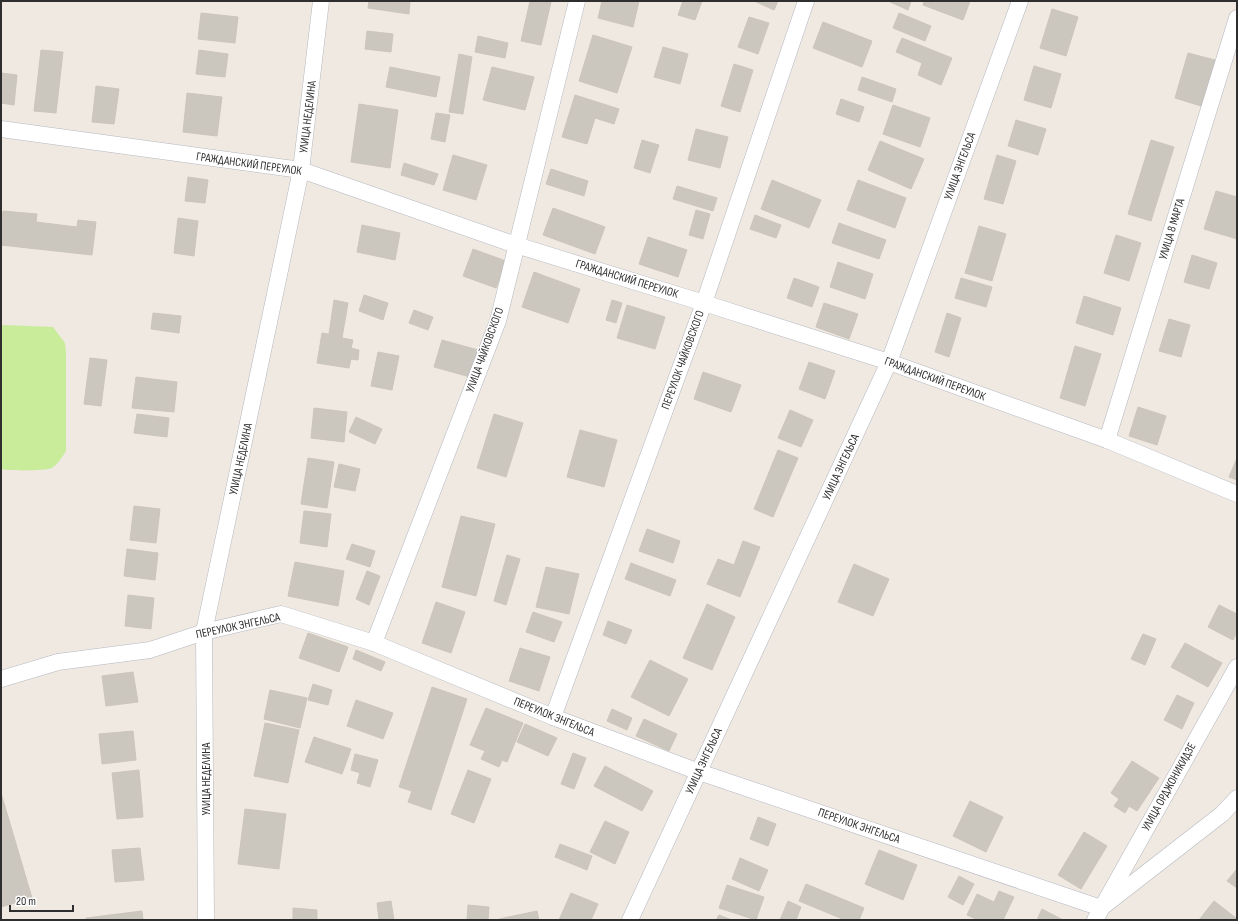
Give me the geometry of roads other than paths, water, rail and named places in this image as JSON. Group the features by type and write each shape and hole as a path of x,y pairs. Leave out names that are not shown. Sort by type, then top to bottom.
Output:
{"street":[{"name":"УЛИЦА НЕДЕЛИНА","path":"206,920 204,632 302,170 321,1"},
{"name":"УЛИЦА ЧАЙКОВСКОГО","path":"374,643 498,321 577,1"},
{"name":"ПЕРЕУЛОК ЧАЙКОВСКОГО","path":"553,717 704,302 806,1"},
{"name":"УЛИЦА ЭНГЕЛЬСА","path":"630,920 889,362 1020,1"},
{"name":"УЛИЦА 8 МАРТА","path":"1107,440 1237,18"},
{"name":"ГРАЖДАНСКИЙ ПЕРЕУЛОК","path":"1,129 302,170 516,245 704,302 889,362 1107,440 1237,494"},
{"name":"ПЕРЕУЛОК ЭНГЕЛЬСА","path":"1,679 58,662 150,650 204,632 281,614 374,643 553,717 699,772 1098,914"},
{"name":"УЛИЦА ОРДЖОНИКИДЗЕ","path":"1098,914 1237,666"},
{"path":"1098,914 1222,814 1237,798"}]}
